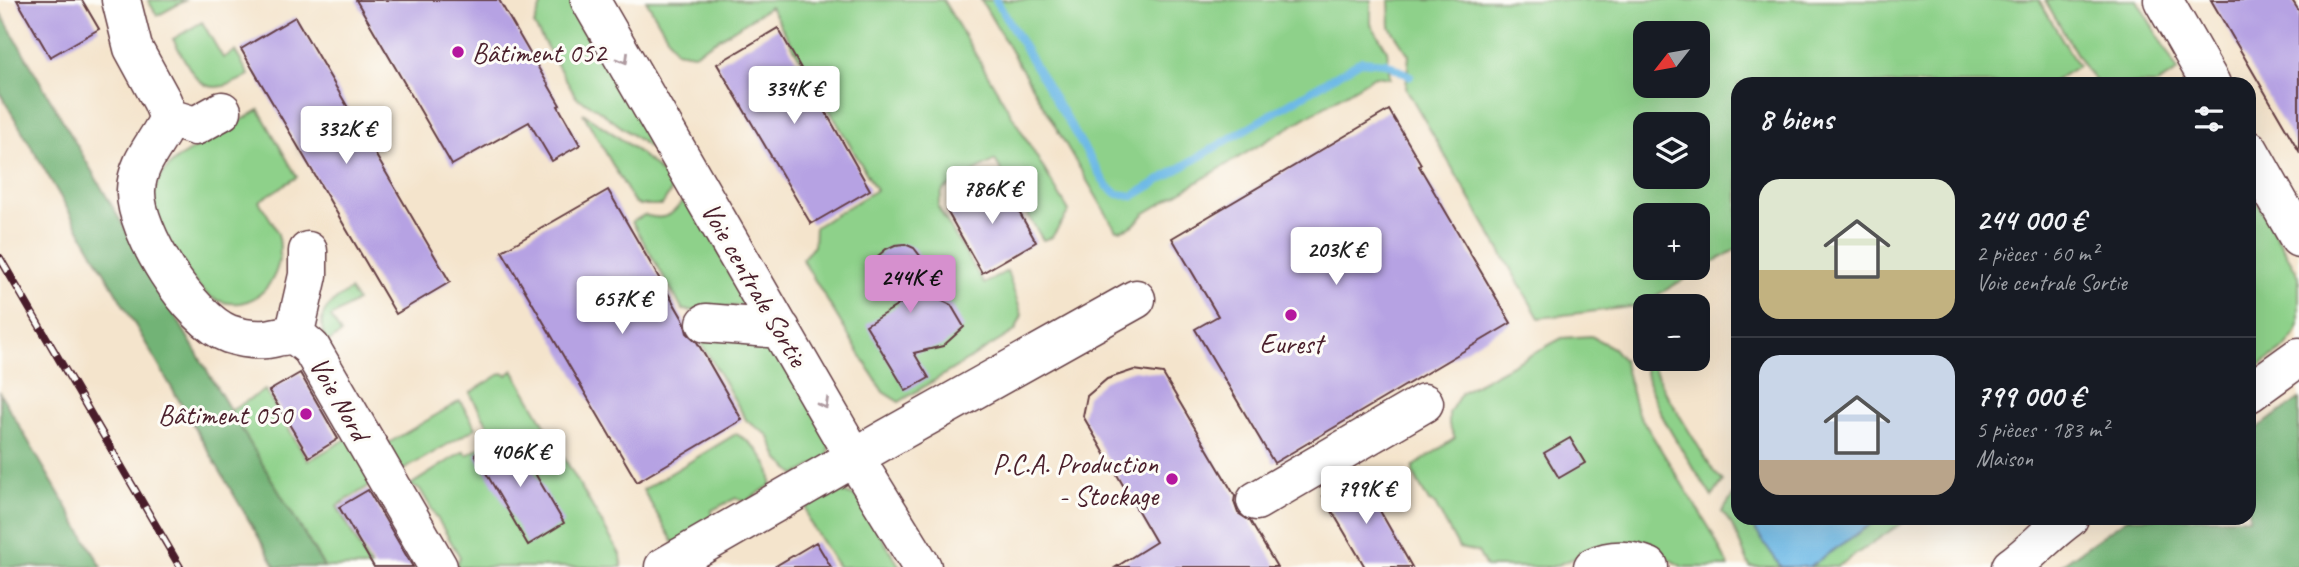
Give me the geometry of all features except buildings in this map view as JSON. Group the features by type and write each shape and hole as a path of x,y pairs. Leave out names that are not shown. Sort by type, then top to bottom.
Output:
{"street":[{"path":"121,0 133,48 169,118 195,126 222,111"},
{"name":"Voie centrale Sortie","path":"590,0 855,457 922,567"},
{"path":"2163,0 2196,77"},
{"name":"Voie Nord","path":"169,118 140,168 136,191 139,219 150,240 185,296 207,320 226,333 246,339 294,336 311,348 438,567"},
{"path":"2256,162 2299,238"},
{"path":"294,336 308,275 308,251"},
{"path":"664,567 1136,299"},
{"path":"706,323 781,330"},
{"path":"2256,388 2299,358"},
{"path":"1256,501 1424,403"},
{"path":"1997,562 2027,556 2059,525"},
{"path":"1593,567 1616,560 1636,561 1649,567"}],"green space":[{"path":"148,0 186,0 157,16"},
{"path":"543,0 580,0 658,154 597,109 576,97 534,25"},
{"path":"646,0 943,0 1069,211 1052,237 1043,240 995,160 943,190 938,207 984,284 1007,271 1022,315 1015,331 899,402 883,392 802,259 814,246 815,227 876,190 770,7 694,54 676,51"},
{"path":"981,0 1371,0 1371,24 1387,50 1390,78 1375,76 1144,214 1132,226 1116,230"},
{"path":"1389,0 2039,0 2078,66 2060,77 1731,77 1731,252 1710,264 1710,203 1633,203 1633,280 1683,280 1659,294 1633,294 1633,307 1539,318 1406,88 1409,55 1390,27"},
{"path":"2045,0 2137,0 2178,71 2168,77 2092,77"},
{"path":"0,12 324,567 276,567 0,93"},
{"path":"202,22 223,58 235,51 249,75 220,87 201,82 194,75 173,39"},
{"path":"259,110 297,177 259,201 279,238 280,253 272,280 254,298 241,303 227,303 209,296 190,274 158,221 154,193 161,176 177,159"},
{"path":"583,113 633,148 659,171 671,191 662,205 639,205 634,202"},
{"path":"690,191 745,305 702,311 683,310 632,222 644,215 660,217 672,214"},
{"path":"2256,200 2299,276 2299,324 2285,348 2256,368"},
{"path":"350,290 357,301 331,317 341,334 327,343 322,317 329,306"},
{"path":"708,335 744,341 777,356 830,429 828,457 796,475 779,460 768,435 747,421 702,344"},
{"path":"1591,336 1613,348 1623,360 1637,411 1710,529 1729,567 1683,567 1656,552 1601,548 1552,567 1486,567 1478,552 1459,548 1435,504 1429,502 1413,473 1413,467 1455,438 1449,425 1449,413 1462,392 1562,338"},
{"path":"513,370 621,556 622,567 455,567 460,557 420,489 409,486 464,451 467,455 513,428 511,425 494,436 470,393 502,373 507,375"},
{"path":"1645,371 1655,371 1714,472 1723,481 1712,497 1663,417"},
{"path":"265,390 308,461 348,438 374,483 337,506 371,567 324,567 230,411"},
{"path":"0,393 102,567 0,567"},
{"path":"2299,399 2299,567 2058,567 2118,525 2256,525 2256,429"},
{"path":"460,401 476,428 399,470 385,445"},
{"path":"736,434 749,443 766,462 771,485 745,502 736,498 712,510 712,522 675,545 643,490"},
{"path":"843,492 857,497 900,567 838,567 809,521 806,508 818,500"},
{"path":"1731,499 1731,524 1722,512"},
{"path":"1732,525 1899,525 1837,567 1750,567"}],"water":[{"path":"1752,525 1870,525 1809,567 1781,567"}],"waterway":[{"path":"996,0 1106,185 1118,194 1133,196 1361,61 1386,63 1410,76"}],"railway":[{"path":"0,258 180,567"}],"place":[{"name":"Bâtiment 052","path":"458,52"},
{"name":"Eurest","path":"1291,315"},
{"name":"Bâtiment 050","path":"306,414"},
{"name":"P.C.A. Production - Stockage","path":"1172,479"}]}
